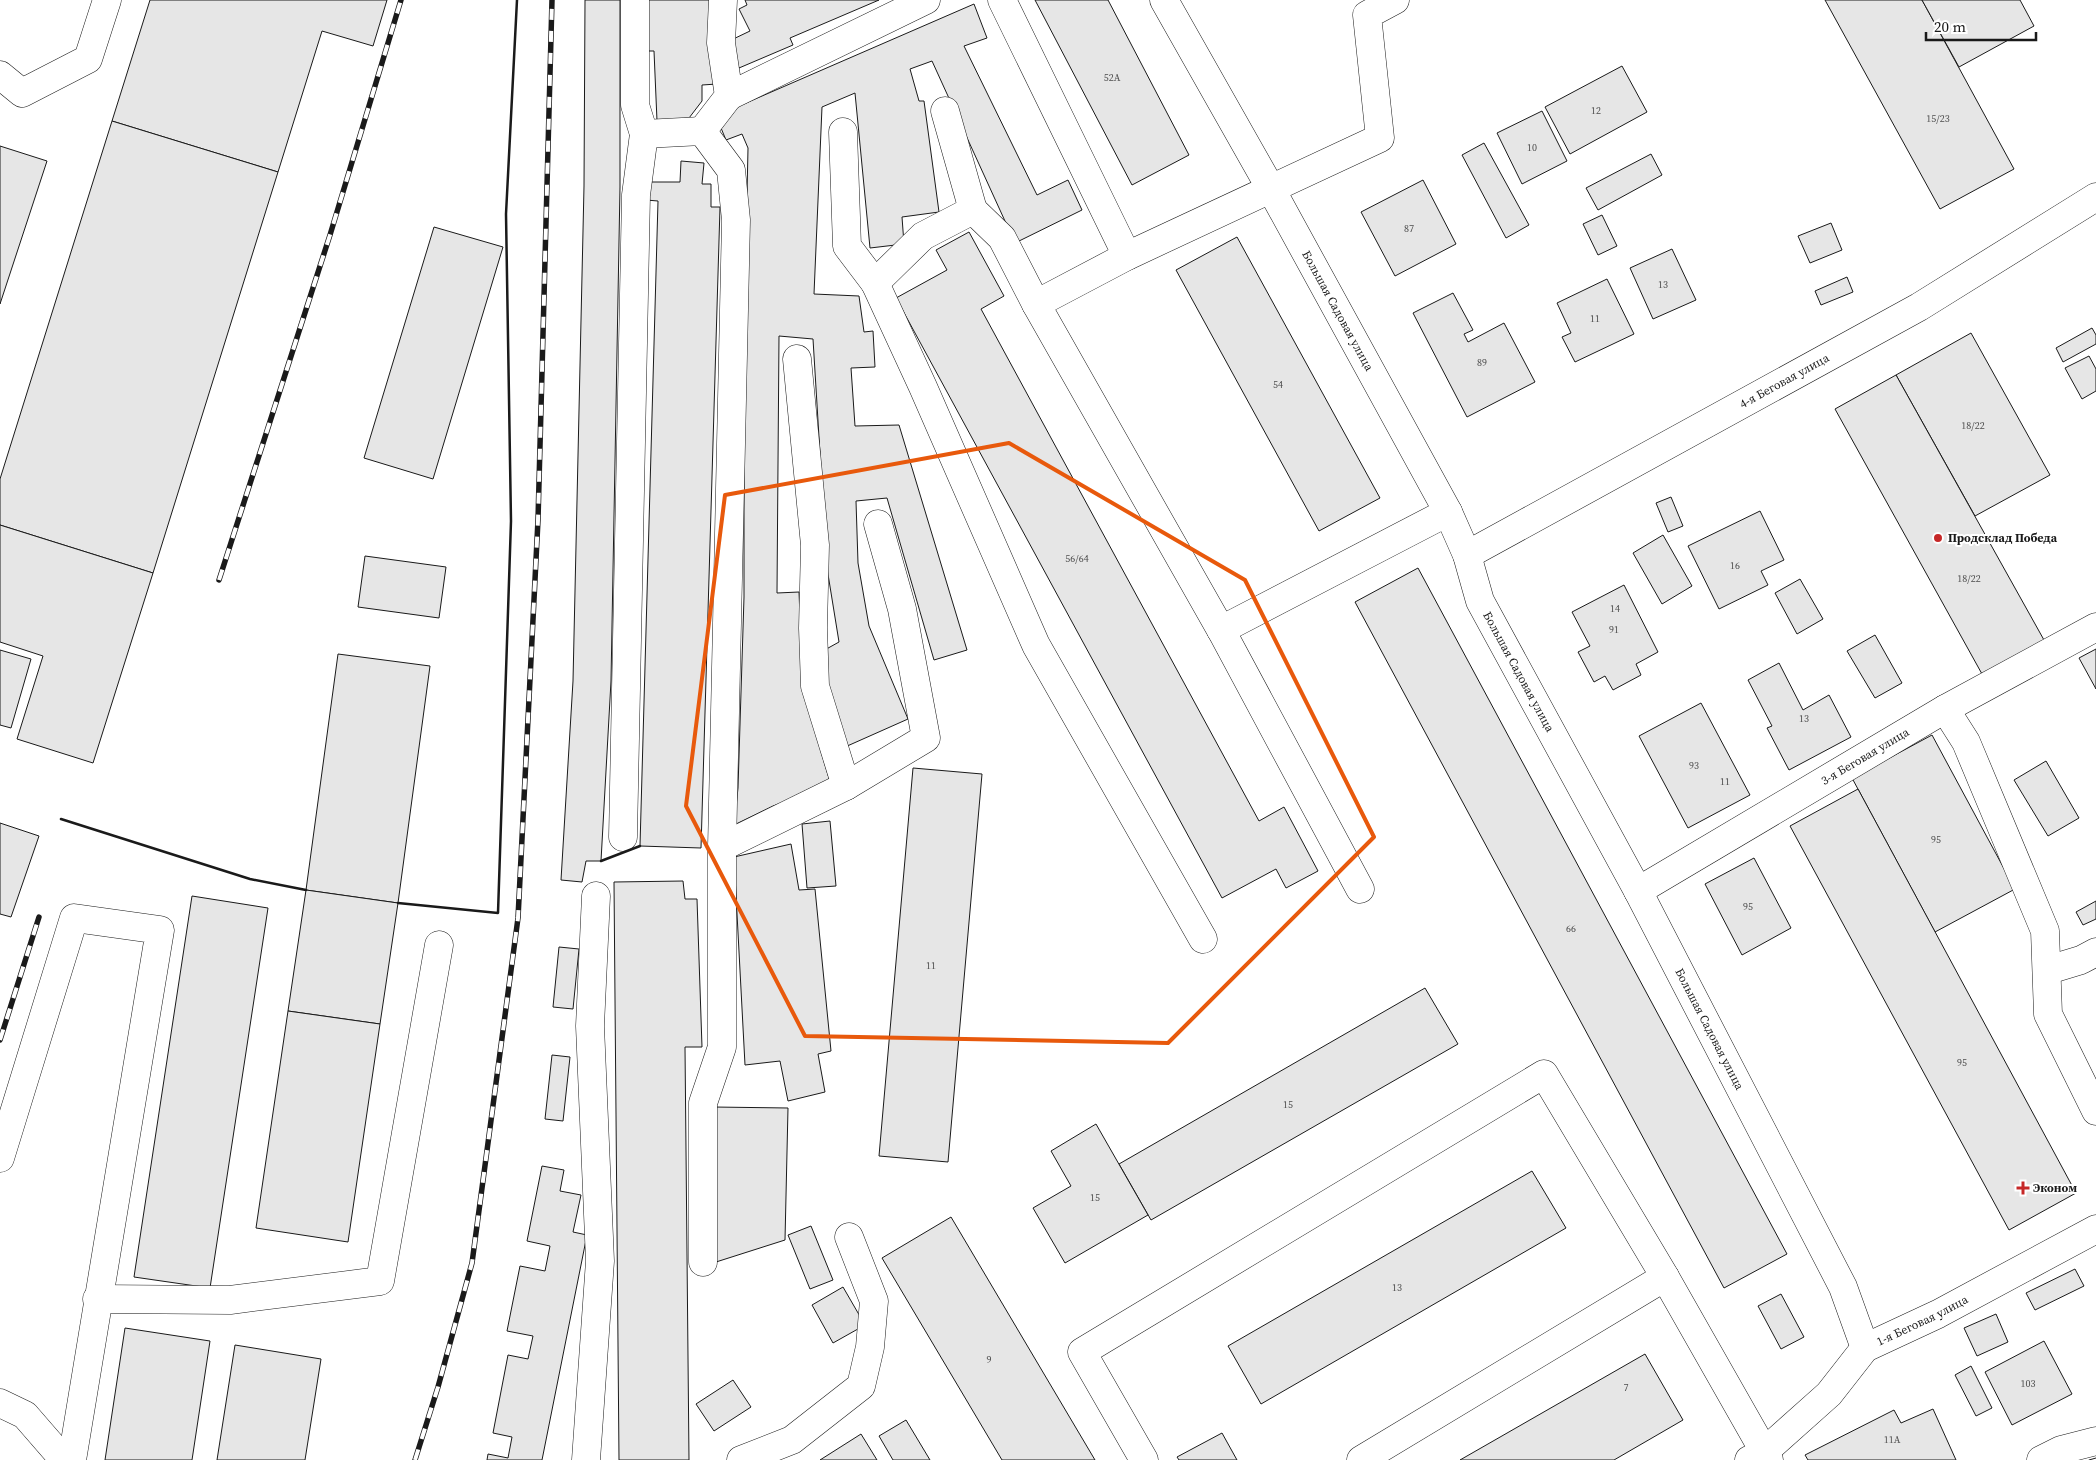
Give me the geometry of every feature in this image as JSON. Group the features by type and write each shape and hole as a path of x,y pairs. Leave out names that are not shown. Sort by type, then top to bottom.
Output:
{"street":[{"path":"0,75 22,93 88,59 108,0"},
{"path":"624,837 636,195 644,134 635,105 635,0"},
{"path":"724,0 721,43 729,96"},
{"path":"644,134 702,131 729,96 926,0"},
{"path":"1002,0 1127,256"},
{"name":"Большая Садовая улица","path":"1164,0 1271,188 1448,512 1467,554 1480,601 1638,891 1843,1288 1865,1348"},
{"path":"1036,304 1127,256 1380,138 1367,15 1395,0"},
{"path":"945,111 973,210 1002,238 1036,304 1221,630 1360,889"},
{"path":"702,131 730,170 736,220 722,847 722,1047 703,1103 703,1262"},
{"path":"843,132 847,246 875,283 923,387 1036,645 1203,939"},
{"name":"4-я Беговая улица","path":"1467,554 1919,307 2096,197"},
{"path":"875,283 923,236 973,210"},
{"path":"797,359 815,546 813,628 815,686 846,786"},
{"path":"1221,630 1448,512"},
{"path":"722,847 846,786 926,738 902,609 878,524"},
{"name":"3-я Беговая улица","path":"1638,891 1945,709 2096,627"},
{"path":"1945,709 1966,742 2045,931 2048,970 2048,1014 2096,1111"},
{"path":"586,1460 600,1261 590,1026 596,896"},
{"path":"0,1158 74,918 160,930 97,1299 72,1460"},
{"path":"97,1299 230,1300 380,1281 440,945"},
{"path":"2048,970 2081,960 2096,952"},
{"path":"1144,1460 1082,1352 1544,1074 1665,1277 1761,1457"},
{"name":"1-я Беговая улица","path":"1761,1457 1829,1394 1865,1348 1938,1314 2096,1229"},
{"path":"741,1460 792,1440 861,1386 870,1347 874,1302 849,1237"},
{"path":"1361,1460 1665,1277"},
{"path":"0,1403 25,1415 64,1460"},
{"path":"2041,1460 2061,1450 2096,1441"}],"highlighted area":[{"path":"1009,443 1245,580 1374,837 1168,1043 805,1036 686,806 725,495"}],"building":[{"path":"150,0 387,0 373,46 322,31 278,172 112,121"},
{"path":"585,0 620,0 620,187 611,681 601,861 586,861 582,882 561,880 573,681 584,186"},
{"path":"647,0 715,0 717,84 702,85 702,101 689,118 657,121 654,51 647,51"},
{"path":"745,0 879,0 790,38 793,45 739,68 727,42 750,31 739,9 747,5"},
{"path":"1035,0 1108,0 1189,155 1132,185"},
{"path":"1825,0 1922,0 2014,169 1940,209"},
{"path":"1922,0 2020,0 2034,26 1959,67"},
{"path":"974,4 987,38 964,46 1037,195 1068,180 1082,210 1015,243 932,61 910,69 919,101 924,101 939,212 902,217 904,244 870,248 855,93 822,107 814,294 859,296 864,332 873,331 875,367 851,368 855,426 899,425 967,650 934,660 887,498 856,501 858,563 869,626 908,719 845,747 828,697 821,652 839,642 827,568 813,339 779,336 777,593 799,592 806,700 831,785 773,806 734,825 738,788 744,597 744,336 748,148 742,134 726,140 716,116"},
{"path":"1622,66 1647,112 1570,154 1545,107"},
{"path":"1542,111 1567,161 1522,184 1497,133"},
{"path":"112,121 278,172 153,573 0,525 0,479"},
{"path":"1484,143 1529,225 1506,238 1462,155"},
{"path":"0,146 47,161 0,304"},
{"path":"1651,154 1662,175 1598,210 1586,188"},
{"path":"681,161 704,163 702,184 711,184 711,207 720,207 701,848 640,846 658,201 646,200 646,182 680,182"},
{"path":"1423,180 1456,244 1395,276 1361,212"},
{"path":"1602,215 1617,246 1598,255 1583,224"},
{"path":"1831,223 1842,250 1810,263 1798,236"},
{"path":"434,227 503,247 433,479 364,458"},
{"path":"969,232 1004,296 981,309 1259,821 1284,807 1318,871 1286,888 1276,869 1222,898 896,298 947,270 936,250"},
{"path":"1237,237 1380,498 1319,531 1176,270"},
{"path":"1672,249 1696,300 1653,319 1630,268"},
{"path":"1847,277 1853,292 1821,305 1815,291"},
{"path":"1607,279 1634,334 1575,362 1562,337 1571,333 1557,303"},
{"path":"1453,293 1473,330 1464,334 1468,342 1504,323 1535,382 1467,417 1413,313"},
{"path":"2092,328 2096,335 2096,344 2063,362 2056,348"},
{"path":"1971,333 2050,475 1975,516 1896,375"},
{"path":"2089,356 2096,369 2096,391 2082,399 2065,368"},
{"path":"1896,375 2044,640 1982,674 1835,409"},
{"path":"1671,497 1683,526 1668,532 1656,503"},
{"path":"1760,511 1784,560 1761,571 1768,585 1719,609 1688,546"},
{"path":"0,525 153,573 93,763 17,739 43,656 0,642"},
{"path":"1663,535 1692,586 1662,604 1633,553"},
{"path":"365,556 446,567 439,618 358,607"},
{"path":"1418,568 1787,1254 1724,1288 1355,602"},
{"path":"1800,579 1823,619 1797,634 1775,593"},
{"path":"1624,585 1658,652 1636,664 1641,675 1613,690 1605,676 1594,682 1578,652 1590,646 1572,612"},
{"path":"1875,635 1902,683 1875,698 1847,651"},
{"path":"2096,649 2096,689 2079,658"},
{"path":"0,650 31,659 11,728 0,725"},
{"path":"338,654 430,666 398,903 306,890"},
{"path":"1779,663 1803,710 1829,695 1851,737 1789,770 1767,728 1772,726 1748,680"},
{"path":"1701,703 1750,795 1688,828 1639,736"},
{"path":"1932,735 2015,889 1935,932 1852,778"},
{"path":"2046,761 2079,818 2048,836 2014,780"},
{"path":"913,768 982,774 948,1162 879,1156"},
{"path":"1858,789 2076,1193 2009,1230 1790,826"},
{"path":"830,821 836,886 807,888 802,824"},
{"path":"0,823 39,836 11,917 0,914"},
{"path":"791,844 799,890 815,889 831,1051 818,1054 825,1092 788,1101 780,1061 745,1065 734,857"},
{"path":"1754,858 1791,928 1742,955 1705,884"},
{"path":"683,881 685,899 697,899 702,1047 685,1047 689,1460 619,1460 614,882"},
{"path":"306,890 398,903 380,1024 288,1011"},
{"path":"192,896 268,908 210,1288 134,1277"},
{"path":"2096,901 2096,919 2083,925 2076,912"},
{"path":"559,947 579,949 573,1009 553,1007"},
{"path":"1425,988 1458,1044 1151,1220 1119,1164"},
{"path":"288,1011 380,1024 348,1242 256,1228"},
{"path":"552,1055 570,1057 563,1121 545,1119"},
{"path":"713,1107 788,1108 785,1240 716,1262"},
{"path":"1096,1124 1148,1215 1065,1263 1033,1208 1071,1186 1051,1151"},
{"path":"542,1166 564,1170 560,1191 581,1195 573,1232 587,1235 542,1460 487,1460 488,1454 508,1458 512,1437 493,1433 508,1355 528,1359 533,1336 507,1331 520,1266 545,1271 550,1246 527,1241"},
{"path":"1532,1171 1566,1228 1261,1404 1228,1346"},
{"path":"951,1217 1095,1460 1002,1460 882,1258"},
{"path":"811,1226 833,1280 810,1289 788,1235"},
{"path":"2075,1269 2084,1286 2035,1310 2026,1293"},
{"path":"843,1287 865,1325 833,1343 812,1305"},
{"path":"1781,1294 1804,1337 1781,1349 1758,1306"},
{"path":"1996,1314 2008,1342 1977,1356 1964,1328"},
{"path":"125,1328 210,1341 192,1460 105,1460"},
{"path":"2044,1341 2072,1394 2012,1425 1985,1372"},
{"path":"235,1345 321,1359 305,1460 217,1460"},
{"path":"1645,1354 1683,1420 1614,1460 1460,1460"},
{"path":"1971,1366 1992,1408 1976,1416 1955,1375"},
{"path":"733,1380 751,1407 714,1431 696,1404"},
{"path":"1933,1409 1956,1460 1808,1460 1805,1455 1894,1410 1901,1423"},
{"path":"906,1420 930,1460 893,1460 879,1436"},
{"path":"1222,1433 1237,1460 1179,1460 1177,1457"},
{"path":"861,1434 877,1460 820,1460"}],"tram line":[{"path":"2089,1460 2096,1458"}],"railway":[{"path":"219,580 330,235 401,0"},
{"path":"415,1460 438,1387 472,1263 518,918 538,520 552,0"},
{"path":"0,1040 39,917"}],"wall":[{"path":"398,903 498,913 511,521 506,214 517,0"},
{"path":"61,819 250,879 306,890"},
{"path":"601,861 640,846"}],"place":[{"name":"Продсклад Победа","path":"1938,538"},
{"name":"Эконом","path":"2023,1188"}]}
